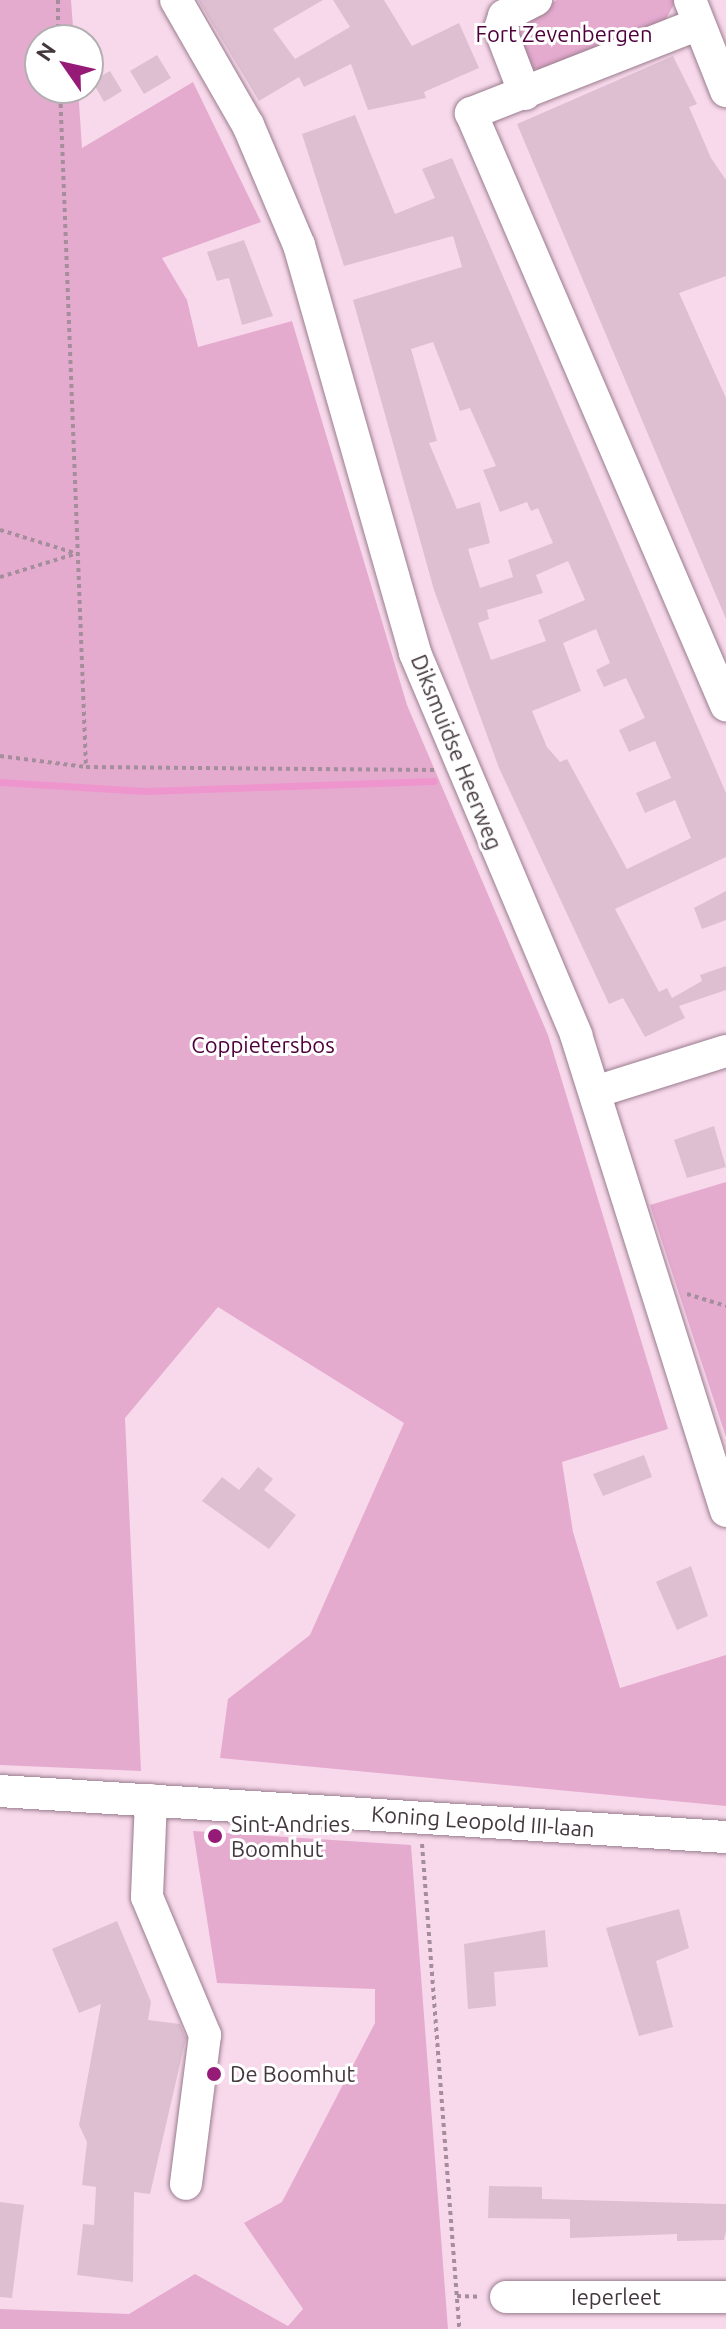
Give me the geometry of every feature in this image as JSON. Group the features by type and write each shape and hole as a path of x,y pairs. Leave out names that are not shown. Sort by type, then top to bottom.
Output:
{"street":[{"name":"Diksmuidse Heerweg","path":"176,0 248,125 290,220 408,629 461,771 548,965 595,1092 658,1304 726,1511"},
{"path":"525,94 500,29 504,16 536,0"},
{"path":"726,91 693,13 525,94 500,96 471,113 726,705"},
{"path":"595,1092 726,1051"},
{"name":"Koning Leopold III-laan","path":"0,1791 726,1837"},
{"path":"151,1800 147,1897 205,2035 186,2184"},
{"name":"Ieperleet","path":"506,2297 726,2297"}],"path":[{"path":"58,0 58,24"},
{"path":"61,104 86,767"},
{"path":"0,530 78,554"},
{"path":"0,577 78,554"},
{"path":"0,756 86,767 461,771"},
{"path":"658,1304 687,1294 726,1306"},
{"path":"420,1817 459,2329"}],"green space":[{"name":"Coppietersbos","path":"0,0 71,0 73,24 24,24 24,104 79,104 82,148 193,82 261,222 162,258 187,300 198,347 292,321 407,705 548,1035 668,1429 562,1462 573,1532 620,1688 726,1655 726,1806 220,1758 228,1699 310,1635 404,1423 218,1307 125,1418 141,1771 0,1765"},
{"name":"Fort Zevenbergen","path":"557,0 675,2 664,23 538,70 524,64 513,27"},
{"path":"726,1182 726,1437 650,1205"},
{"path":"193,1831 411,1845 448,2329 0,2329 0,2309 129,2314 195,2274 288,2326 303,2309 244,2223 282,2202 375,2023 375,1989 217,1983"}],"building":[{"path":"198,0 323,0 273,29 295,59 350,27 333,0 384,0 412,46 459,23 479,68 424,92 426,98 368,110 351,64 304,87 299,77 259,101"},
{"path":"157,55 171,78 144,94 130,71"},
{"path":"673,56 697,104 689,107 711,158 726,180 726,276 679,293 726,398 726,619 517,124"},
{"path":"110,71 122,91 104,102 104,74"},
{"path":"355,115 395,214 435,198 422,169 452,158 726,793 726,857 615,909 659,992 667,988 672,998 702,981 700,975 726,966 726,990 679,1006 685,1018 645,1037 623,998 609,1004 499,768 434,590 353,300 462,267 453,236 344,266 302,134","holes":["433,342 460,411 470,408 496,466 483,470 500,512 527,502 531,511 538,508 553,543 508,560 513,577 480,588 468,549 490,543 480,502 457,509 429,443 437,441 411,349","568,561 585,600 538,620 546,641 491,660 478,623 489,619 487,610 543,593 536,575","596,629 610,663 596,670 604,687 626,678 645,718 619,730 629,752 655,741 671,778 636,793 645,813 675,800 691,838 627,869 567,759 560,762 547,747 532,711 581,691 563,643"]},
{"path":"244,240 273,316 242,325 229,278 217,281 207,252"},
{"path":"726,891 726,920 702,929 694,908"},
{"path":"714,1126 726,1167 687,1178 674,1140"},
{"path":"644,1455 652,1477 603,1496 593,1474"},
{"path":"258,1467 273,1479 264,1490 296,1515 269,1549 202,1501 222,1477 239,1490"},
{"path":"691,1566 708,1616 677,1630 656,1582"},
{"path":"679,1909 689,1948 656,1961 673,2027 639,2036 606,1928"},
{"path":"117,1921 151,2002 148,2020 180,2024 186,2038 150,2194 134,2192 133,2282 77,2275 83,2224 94,2225 96,2187 82,2185 87,2142 79,2125 101,2004 79,2013 52,1949"},
{"path":"545,1930 548,1967 494,1972 496,2006 468,2009 464,1944"},
{"path":"489,2186 542,2187 542,2199 726,2204 726,2231 724,2240 677,2241 677,2234 570,2238 570,2219 488,2218"},
{"path":"0,2202 24,2205 12,2298 0,2297"}],"waterway":[{"path":"0,782 145,791 434,781"}],"place":[{"name":"Sint-Andries Boomhut","path":"215,1836"},
{"name":"De Boomhut","path":"214,2074"}]}
